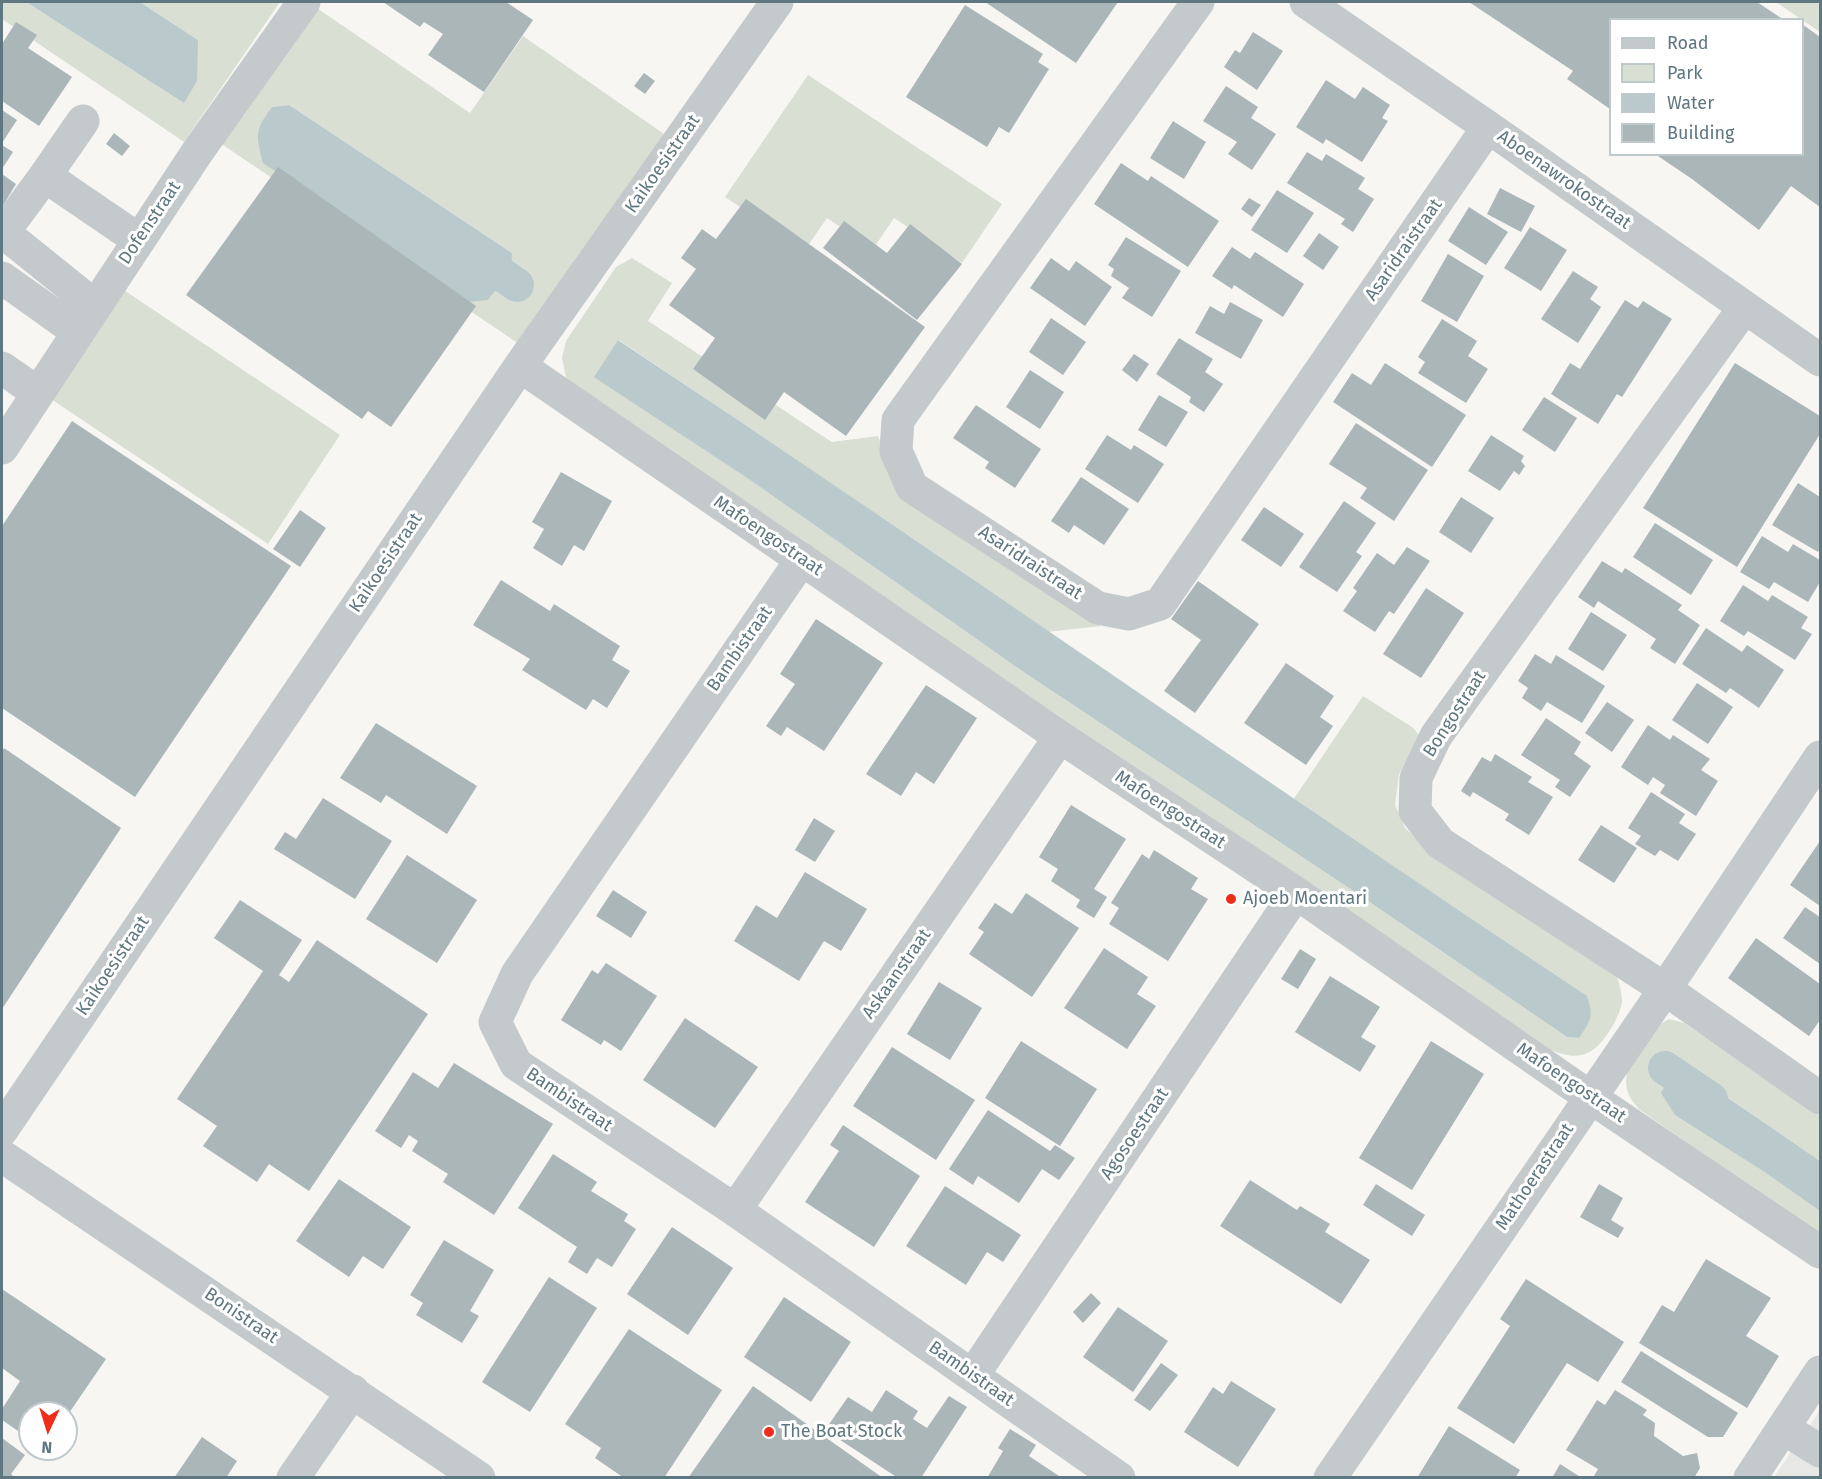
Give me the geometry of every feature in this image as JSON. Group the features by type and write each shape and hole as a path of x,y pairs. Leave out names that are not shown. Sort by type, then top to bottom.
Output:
{"street":[{"name":"Dofenstraat","path":"2,448 198,151 304,2"},
{"name":"Kaikoesistraat","path":"2,1130 520,366 777,2"},
{"name":"Asaridraistraat","path":"1198,2 898,420 896,451 912,487 1098,608 1129,614 1160,604 1488,127"},
{"name":"Aboenawrokostraat","path":"1306,2 1821,360"},
{"path":"83,121 2,233 87,319"},
{"path":"45,176 139,240"},
{"path":"2,278 87,319"},
{"name":"Bongostraat","path":"1744,308 1436,736 1416,778 1415,811 1440,843 1665,989 1821,1098"},
{"name":"Mafoengostraat","path":"520,366 1060,737 1296,893 1590,1097 1821,1252"},
{"path":"2,368 38,393"},
{"name":"Bambistraat","path":"802,559 517,974 495,1022 516,1064 735,1210 1119,1478"},
{"name":"Askaanstraat","path":"735,1210 1060,737"},
{"name":"Mathoerastraat","path":"1330,1478 1821,757"},
{"name":"Agosoestraat","path":"973,1375 1296,893"},
{"name":"Bonistraat","path":"2,1156 479,1478"},
{"path":"1750,1478 1821,1372"},
{"path":"293,1478 353,1391"},
{"path":"1783,1428 1821,1451"}],"shaded area":[{"path":"1820,1410 1820,1477 1774,1477"}],"green space":[{"path":"2,2 26,2 184,103 198,40 140,2 280,2 184,142 2,19"},
{"path":"1776,2 1820,2 1820,32 1804,21 1804,18 1799,18"},
{"path":"317,8 470,113 523,36 664,134 522,346 220,143","holes":["289,105 512,253 272,107"]},
{"path":"808,75 1002,204 962,263 894,218 873,249 827,218 805,250 725,197"},
{"path":"632,258 672,283 648,321 832,442 878,436 898,487 1101,626 1047,632 619,340 595,377 753,482 1022,671 1358,894 1567,1037 1579,1038 1586,996 1293,800 1363,696 1412,727 1420,736 1399,774 1395,805 1405,828 1447,864 1617,976 1622,1003 1606,1037 1593,1050 1578,1056 1549,1049 581,393 566,377 562,358 566,341 616,267"},
{"path":"121,288 340,435 268,544 48,397"},
{"path":"1669,1019 1684,1023 1820,1116 1820,1161 1677,1063 1760,1169 1820,1211 1820,1236 1639,1109 1632,1100 1626,1082 1627,1071 1636,1050 1651,1032"}],"water":[{"path":"26,2 140,2 198,40 197,81 184,103"},
{"path":"289,105 512,253 511,269 488,300 468,302 263,163 258,139 259,128 272,107"},
{"path":"618,340 1587,996 1591,1014 1579,1038 1567,1037 1358,894 1022,671 753,482 594,377"},
{"path":"1677,1063 1820,1161 1820,1211 1760,1169 1675,1115 1661,1093"}],"building":[{"path":"383,2 506,2 533,20 484,92 428,55 443,34 424,22 420,27"},
{"path":"985,2 1118,2 1076,63"},
{"path":"1469,2 1757,2 1781,18 1609,18 1609,108 1567,79 1573,71"},
{"path":"965,5 1043,54 1038,62 1049,69 1009,133 999,127 987,147 906,97"},
{"path":"16,22 37,35 28,48 72,77 39,126 2,101 2,44"},
{"path":"1804,25 1820,37 1820,207 1791,186 1759,230 1658,156 1804,156"},
{"path":"1253,32 1283,51 1257,90 1224,67 1235,50 1240,53"},
{"path":"644,73 655,81 645,94 634,86"},
{"path":"1326,80 1355,99 1363,87 1390,105 1382,118 1388,121 1362,162 1326,139 1323,144 1296,127"},
{"path":"1226,86 1258,107 1251,118 1276,134 1252,170 1228,154 1237,142 1203,121"},
{"path":"2,110 17,120 2,143"},
{"path":"1173,121 1206,142 1184,179 1150,158"},
{"path":"114,133 130,146 122,156 106,144"},
{"path":"2,145 13,152 2,169"},
{"path":"1307,152 1322,161 1326,154 1365,178 1358,189 1374,199 1353,232 1341,224 1345,219 1287,183"},
{"path":"1121,163 1148,181 1151,176 1219,221 1188,267 1094,204"},
{"path":"278,167 476,306 391,427 368,411 362,419 186,295"},
{"path":"2,174 16,184 2,207"},
{"path":"1500,188 1535,206 1521,232 1487,214"},
{"path":"1277,190 1314,213 1287,253 1251,230"},
{"path":"1249,198 1261,205 1252,217 1241,209"},
{"path":"746,199 925,327 846,436 784,392 765,420 693,369 715,338 669,305 696,269 681,258 702,229 716,239"},
{"path":"1469,207 1508,232 1486,265 1448,241"},
{"path":"844,221 887,253 910,224 962,264 917,320 823,248"},
{"path":"1530,227 1567,250 1541,291 1504,268"},
{"path":"1319,233 1339,247 1323,270 1303,256"},
{"path":"1126,237 1181,271 1152,317 1122,298 1129,288 1111,276 1114,269 1108,265"},
{"path":"1232,247 1250,259 1255,252 1304,284 1283,317 1234,285 1232,289 1212,276"},
{"path":"1448,254 1484,276 1457,322 1421,301"},
{"path":"1051,258 1069,271 1076,261 1112,287 1085,326 1030,288"},
{"path":"1573,271 1598,287 1590,299 1601,307 1578,343 1541,319"},
{"path":"1625,300 1638,308 1643,301 1672,319 1622,397 1617,394 1598,424 1551,394 1570,363 1580,369"},
{"path":"1230,302 1263,320 1241,359 1195,333 1210,306 1224,314"},
{"path":"1051,318 1086,342 1063,375 1029,352"},
{"path":"1442,319 1477,341 1468,356 1488,369 1466,403 1418,373 1425,362 1418,357"},
{"path":"1179,338 1213,359 1205,372 1223,384 1204,412 1189,402 1191,397 1156,374"},
{"path":"1134,354 1149,364 1137,382 1122,370"},
{"path":"1385,363 1466,415 1432,467 1333,402 1352,373 1371,385"},
{"path":"1735,363 1820,416 1820,434 1737,567 1643,508"},
{"path":"1030,370 1064,392 1040,429 1006,407"},
{"path":"1159,395 1188,412 1166,447 1138,430"},
{"path":"1544,397 1577,418 1555,452 1522,430"},
{"path":"976,405 1041,449 1015,488 985,468 989,462 953,438"},
{"path":"72,421 291,566 135,797 2,708 2,526"},
{"path":"1356,423 1428,470 1394,521 1360,498 1367,488 1329,464"},
{"path":"1107,435 1131,450 1134,445 1164,464 1138,503 1085,469"},
{"path":"1491,435 1524,456 1521,461 1525,466 1519,475 1514,471 1500,491 1468,471"},
{"path":"561,472 612,501 584,551 574,545 562,566 533,548 544,529 532,522"},
{"path":"1081,477 1129,509 1104,545 1074,525 1069,533 1051,521"},
{"path":"1798,483 1820,497 1820,548 1818,552 1772,525"},
{"path":"1461,497 1494,518 1471,553 1439,532"},
{"path":"1344,501 1376,523 1356,552 1362,556 1337,592 1299,567"},
{"path":"1264,507 1304,534 1281,567 1241,540"},
{"path":"300,510 326,528 300,567 273,549"},
{"path":"1655,523 1713,560 1691,595 1633,557"},
{"path":"1762,536 1788,552 1793,544 1820,560 1820,582 1808,602 1774,582 1769,589 1740,572"},
{"path":"1407,547 1430,561 1394,614 1389,611 1375,632 1343,611 1357,591 1353,588 1377,553 1394,565"},
{"path":"1602,561 1622,573 1625,568 1682,605 1678,610 1700,625 1675,664 1650,648 1656,639 1598,601 1594,608 1578,597"},
{"path":"501,580 550,611 554,604 620,646 612,660 630,671 607,708 593,699 586,710 522,670 530,659 473,625"},
{"path":"1198,581 1259,624 1195,713 1164,691 1201,640 1171,619"},
{"path":"1743,585 1768,601 1772,595 1808,617 1801,628 1812,634 1795,660 1748,631 1744,636 1720,621"},
{"path":"1426,588 1464,613 1421,678 1383,654"},
{"path":"1591,612 1627,635 1603,671 1568,649"},
{"path":"816,619 883,663 824,751 787,727 781,736 766,726 795,684 780,674"},
{"path":"1706,628 1742,652 1747,645 1784,670 1759,708 1730,688 1726,693 1682,664"},
{"path":"1535,654 1551,664 1556,655 1605,686 1582,723 1547,702 1541,711 1522,698 1528,688 1518,681"},
{"path":"1286,663 1334,696 1320,717 1333,726 1306,765 1244,723"},
{"path":"1697,683 1733,707 1708,744 1672,720"},
{"path":"926,685 977,718 934,784 916,772 901,796 866,774"},
{"path":"1607,702 1634,720 1612,752 1585,733"},
{"path":"1546,718 1581,742 1574,754 1591,766 1570,797 1555,787 1560,780 1521,755"},
{"path":"376,723 477,786 447,834 386,795 381,803 340,778"},
{"path":"1648,725 1670,740 1673,735 1710,759 1701,770 1718,781 1696,816 1660,793 1665,785 1653,777 1648,785 1621,767"},
{"path":"4,748 121,828 2,1009 2,752"},
{"path":"1495,754 1532,777 1528,782 1553,797 1529,835 1505,820 1509,814 1473,792 1470,797 1461,791 1482,757 1491,762"},
{"path":"1651,792 1685,814 1679,823 1696,834 1678,861 1660,850 1655,856 1635,844 1641,836 1628,828"},
{"path":"323,798 392,841 355,899 274,849 285,832 296,839"},
{"path":"1071,805 1126,839 1094,889 1107,897 1094,918 1076,907 1080,900 1051,881 1058,869 1039,857"},
{"path":"814,818 835,831 815,862 795,850"},
{"path":"1601,825 1637,848 1614,883 1578,860"},
{"path":"1820,841 1820,906 1790,885"},
{"path":"1154,850 1198,878 1191,889 1208,899 1168,961 1109,924 1119,908 1111,903 1142,854 1149,859"},
{"path":"407,855 477,900 437,963 366,919"},
{"path":"805,872 867,909 841,951 824,941 799,981 734,941 756,905 777,918"},
{"path":"613,890 647,912 631,938 596,916"},
{"path":"1026,893 1079,928 1032,997 969,954 984,932 978,928 995,903 1012,914"},
{"path":"240,900 302,940 279,975 289,982 317,940 428,1014 309,1191 269,1164 257,1182 203,1146 217,1126 177,1099 263,971 214,938"},
{"path":"1805,907 1820,917 1820,964 1783,938"},
{"path":"1756,938 1820,984 1820,1020 1809,1036 1728,978"},
{"path":"1104,948 1148,977 1137,994 1156,1006 1127,1049 1064,1008"},
{"path":"1300,949 1316,959 1298,989 1281,979"},
{"path":"606,963 657,996 621,1051 604,1040 601,1045 561,1020 592,970 598,974"},
{"path":"1330,976 1380,1007 1361,1037 1376,1046 1360,1072 1295,1032"},
{"path":"939,982 982,1008 950,1060 907,1034"},
{"path":"685,1018 758,1067 715,1128 643,1080"},
{"path":"1021,1041 1097,1089 1060,1146 985,1098"},
{"path":"1431,1041 1484,1074 1412,1190 1359,1158"},
{"path":"892,1047 975,1100 936,1160 853,1106"},
{"path":"454,1063 553,1124 494,1215 443,1182 448,1174 412,1151 418,1141 409,1135 401,1148 375,1131 413,1072 438,1088"},
{"path":"988,1110 1050,1151 1055,1145 1075,1158 1059,1180 1042,1169 1019,1203 978,1176 973,1185 949,1169"},
{"path":"843,1125 920,1176 874,1247 805,1202 839,1151 830,1145"},
{"path":"553,1154 597,1182 591,1191 628,1214 624,1221 636,1229 612,1267 597,1258 587,1274 568,1262 577,1247 518,1208"},
{"path":"339,1179 411,1227 383,1269 363,1256 349,1277 296,1241"},
{"path":"1250,1180 1297,1210 1300,1206 1330,1224 1325,1232 1370,1260 1341,1304 1220,1226"},
{"path":"1376,1184 1425,1215 1412,1236 1363,1205"},
{"path":"1599,1184 1623,1198 1611,1220 1624,1228 1618,1238 1580,1217"},
{"path":"945,1186 1021,1235 1003,1262 987,1252 966,1285 906,1246"},
{"path":"672,1227 733,1268 688,1335 627,1294"},
{"path":"444,1240 494,1270 470,1311 479,1316 462,1343 416,1315 423,1303 410,1295"},
{"path":"1706,1259 1771,1298 1746,1336 1779,1356 1747,1408 1639,1343 1662,1305 1674,1312"},
{"path":"549,1277 597,1308 530,1412 482,1382"},
{"path":"1526,1279 1624,1342 1598,1382 1567,1363 1514,1444 1457,1408 1510,1326 1500,1319"},
{"path":"2,1289 106,1359 77,1401 18,1401 18,1431 2,1420 2,1409 20,1381 2,1368"},
{"path":"1091,1293 1101,1303 1083,1323 1073,1312"},
{"path":"784,1297 851,1342 811,1402 744,1357"},
{"path":"1118,1307 1168,1341 1133,1392 1083,1357"},
{"path":"629,1329 722,1390 664,1478 624,1478 595,1458 601,1448 565,1424"},
{"path":"1641,1351 1738,1413 1723,1437 1708,1437 1621,1382"},
{"path":"1161,1363 1178,1375 1150,1411 1134,1400"},
{"path":"1231,1381 1276,1409 1238,1467 1184,1432 1213,1387 1223,1394"},
{"name":"The Boat Stock","path":"753,1386 883,1478 688,1478"},
{"path":"886,1390 918,1411 913,1419 927,1428 949,1396 967,1407 921,1478 898,1478 825,1430 848,1397 872,1412"},
{"path":"1615,1390 1647,1410 1643,1415 1655,1423 1654,1436 1683,1456 1697,1453 1700,1468 1694,1478 1593,1478 1598,1469 1566,1450 1597,1400 1605,1405"},
{"path":"1449,1426 1520,1470 1515,1478 1417,1478"},
{"path":"1010,1429 1036,1445 1029,1456 1062,1478 987,1478 1003,1451 998,1448"},
{"path":"202,1437 237,1461 226,1478 174,1478"},
{"path":"2,1438 18,1450 18,1461 21,1461 11,1474 15,1478 2,1478"},
{"path":"1560,1464 1582,1478 1552,1478"}],"waterway":[{"path":"468,251 517,285"},
{"path":"1665,1068 1711,1099"}],"place":[{"name":"Ajoeb Moentari","path":"1231,899"},
{"name":"The Boat Stock","path":"769,1432"}]}
